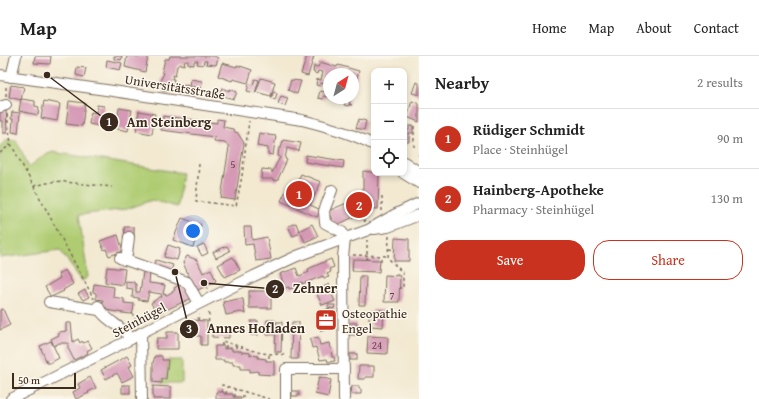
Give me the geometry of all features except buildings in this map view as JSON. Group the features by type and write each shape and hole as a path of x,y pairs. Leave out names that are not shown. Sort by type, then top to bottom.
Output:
{"street":[{"path":"6,76 16,56"},
{"name":"Universitätsstraße","path":"6,76 302,120 345,133 371,144"},
{"name":"Universitätsstraße","path":"345,133 371,151"},
{"path":"407,164 419,172"},
{"path":"407,176 419,183"},
{"path":"332,190 324,211 325,223 342,232 345,239 343,258 344,399"},
{"name":"Steinhügel","path":"387,224 419,203"},
{"name":"Steinhügel","path":"11,399 200,303 208,294 297,256 368,230 419,215"},
{"path":"129,238 127,254 122,259 187,282 200,303"},
{"path":"49,302 99,308 127,332 131,339"},
{"path":"142,333 142,399"},
{"path":"286,399 286,369 344,369"}],"path":[{"path":"6,76 3,106 11,144 99,308"},
{"path":"200,164 196,201 236,206 242,176 250,112"},
{"path":"414,125 414,147"},
{"path":"0,153 11,144"},
{"path":"34,186 56,181 112,187"},
{"path":"382,194 382,213 387,224 389,250 388,258 403,275 403,288 399,288"},
{"path":"367,260 368,230"},
{"path":"389,250 394,250"},
{"path":"349,254 388,256"},
{"path":"381,256 381,261"},
{"path":"396,274 403,275"},
{"path":"207,285 208,334"},
{"path":"132,313 142,333"},
{"path":"222,346 222,341 268,355 286,355"},
{"path":"226,342 226,348"},
{"path":"236,345 236,351"},
{"path":"242,352 243,348"},
{"path":"252,351 252,356"},
{"path":"260,358 261,353"},
{"path":"268,355 270,361"},
{"path":"222,392 222,385 260,398 269,399"},
{"path":"226,394 227,387"},
{"path":"234,397 235,389"},
{"path":"243,398 244,392"},
{"path":"252,394 252,399"}],"green space":[{"path":"6,140 16,140 29,167 43,156 53,152 182,173 177,207 152,200 127,209 79,215 88,277 82,281 60,250 0,258 0,146"},
{"path":"168,360 182,360 182,383 162,383 162,379 166,379"}],"place":[{"name":"Am Steinberg","path":"47,75"},
{"name":"Rüdiger Schmidt","path":"299,194"},
{"name":"Hainberg-Apotheke","path":"359,205"},
{"name":"Annes Hofladen","path":"175,272"},
{"name":"Zehner","path":"204,283"},
{"name":"Osteopathie Engel","path":"326,320"}]}
